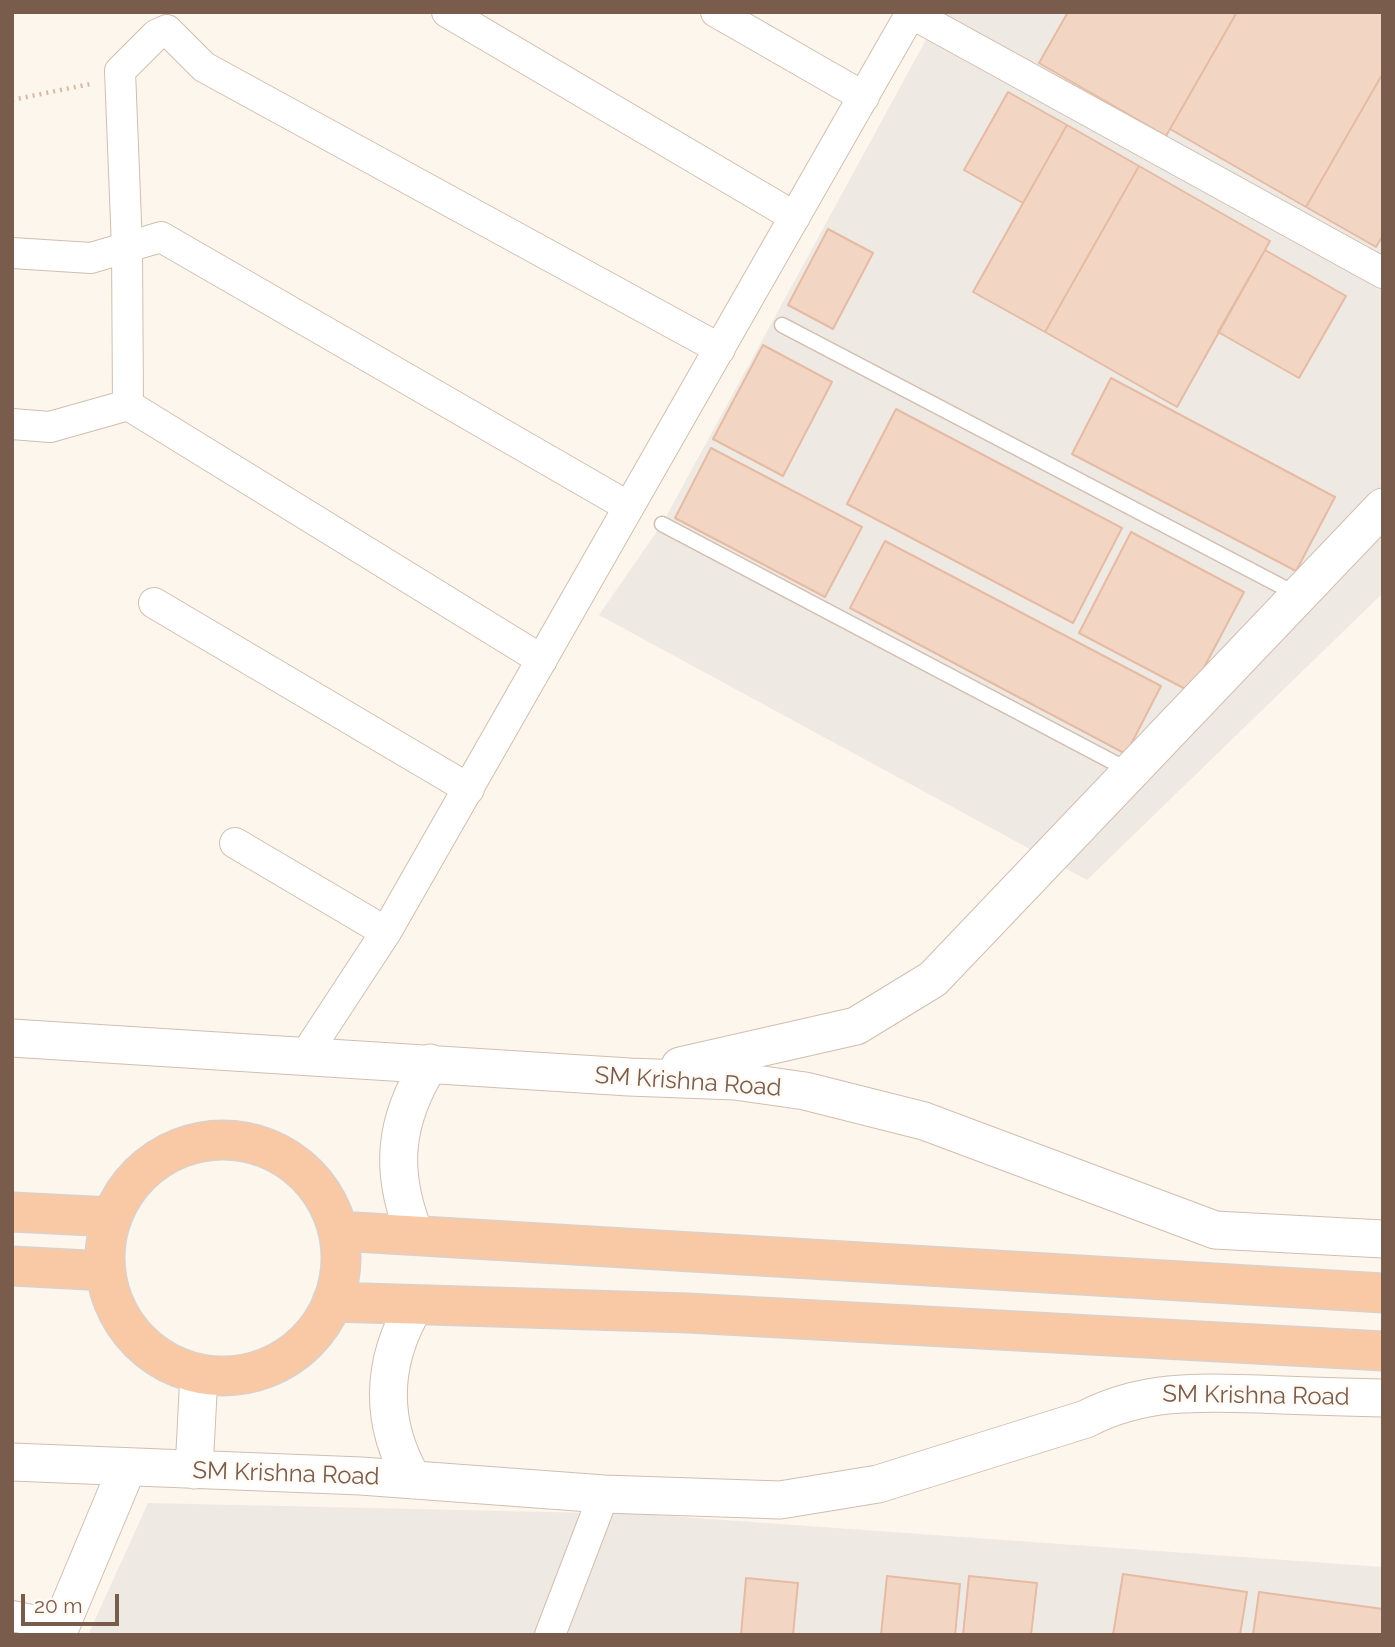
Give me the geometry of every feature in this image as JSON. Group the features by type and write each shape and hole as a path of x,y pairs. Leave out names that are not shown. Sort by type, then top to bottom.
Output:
{"highway":[{"path":"226,1139 250,1142 272,1150 293,1162 312,1178 326,1198 338,1231 341,1268 332,1302 310,1338 290,1355 268,1368 243,1375 218,1377 199,1374 168,1363 147,1349 130,1332 117,1311 106,1271 106,1240 112,1217 123,1194 138,1175 178,1148 202,1141 226,1139"},
{"path":"12,1212 112,1217"},
{"path":"338,1231 1383,1293"},
{"path":"12,1266 106,1271"},
{"name":"SM Krishna Road","path":"332,1302 688,1314 1383,1351"}],"street":[{"path":"447,12 795,217"},
{"path":"716,12 864,97"},
{"path":"306,1054 386,932 911,13 1383,273"},
{"path":"128,405 127,247 120,71 156,36 167,30 204,67 720,349"},
{"path":"12,253 90,258 160,237 629,507"},
{"path":"12,424 50,427 128,405 542,660"},
{"path":"629,1077 856,1026 933,979 1383,507"},
{"path":"154,603 468,789"},
{"path":"235,843 386,932"},
{"name":"SM Krishna Road","path":"12,1038 306,1054 629,1077 735,1081 874,1107 974,1138 1133,1202 1215,1230 1383,1239"},
{"path":"415,1236 400,1188 400,1139 410,1099 430,1063"},
{"path":"413,1480 393,1439 387,1394 394,1347 415,1305"},
{"path":"194,1470 199,1374"},
{"name":"SM Krishna Road","path":"12,1462 413,1480 604,1494 779,1500 878,1484 1086,1419 1106,1408 1150,1395 1191,1392 1383,1398"},
{"path":"12,1616 59,1630 127,1468"},
{"path":"550,1635 604,1494"}],"lane":[{"path":"782,325 1299,596"},
{"path":"662,524 1131,772"}],"path":[{"path":"12,100 86,85 120,71"}],"shaded area":[{"path":"941,12 1383,12 1383,593 1087,880 599,615 662,524"},
{"path":"148,1503 640,1514 1383,1567 1383,1635 88,1635"}],"building":[{"path":"1068,12 1237,12 1166,136 1039,63"},
{"path":"1237,12 1383,12 1383,73 1306,207 1170,129"},
{"path":"1383,73 1383,235 1376,247 1306,207"},
{"path":"1008,92 1067,125 1023,203 964,170"},
{"path":"1067,125 1139,166 1045,332 973,292"},
{"path":"1139,166 1270,241 1177,407 1045,332"},
{"path":"828,229 873,253 833,329 788,305"},
{"path":"1265,250 1346,296 1299,378 1218,332"},
{"path":"763,345 832,382 783,476 713,439"},
{"path":"1111,378 1335,497 1296,571 1072,454"},
{"path":"896,409 1122,528 1073,623 847,504"},
{"path":"711,448 862,527 825,597 675,518"},
{"path":"1131,532 1244,592 1191,692 1079,633"},
{"path":"885,541 1161,686 1126,754 850,608"},
{"path":"1123,1574 1247,1592 1240,1635 1113,1635"},
{"path":"887,1576 960,1584 955,1635 881,1635"},
{"path":"969,1576 1037,1583 1031,1635 963,1635"},
{"path":"746,1578 798,1583 793,1635 741,1635"},
{"path":"1259,1592 1383,1609 1383,1635 1253,1635"}]}
